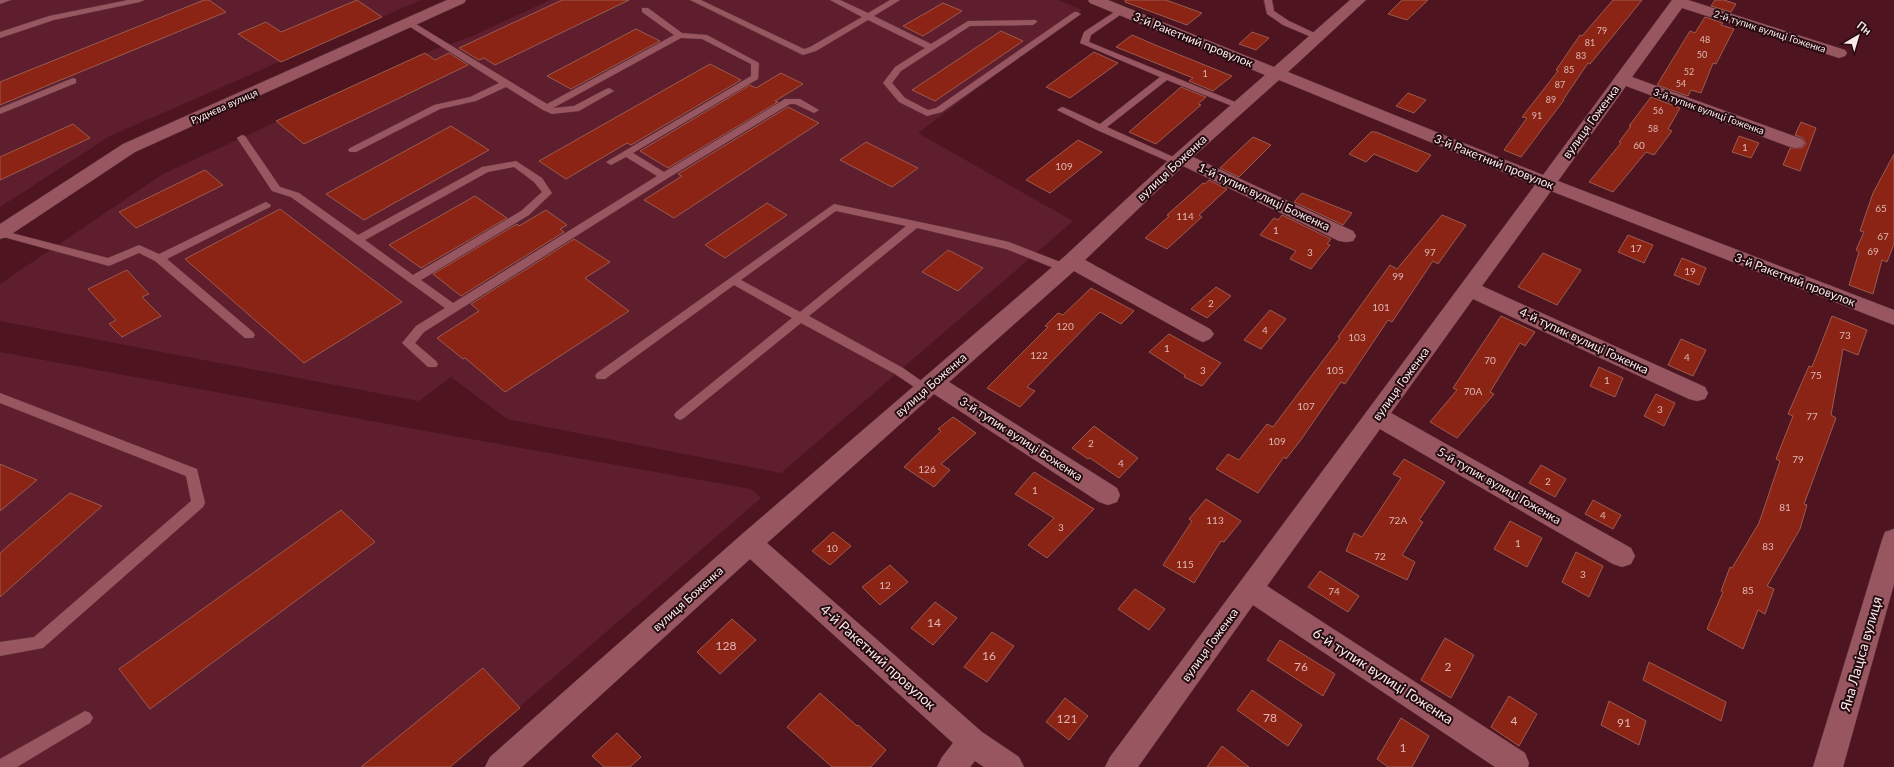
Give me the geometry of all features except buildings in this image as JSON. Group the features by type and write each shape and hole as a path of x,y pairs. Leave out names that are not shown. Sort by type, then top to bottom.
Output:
{"street":[{"name":"Руднєва вулиця","path":"0,233 129,148 459,0"},
{"name":"3-й Ракетний провулок","path":"1095,0 1547,183 1894,318"},
{"name":"вулиця Боженка","path":"500,767 750,543 1068,265 1179,160 1359,0"},
{"name":"2-й тупик вулиці Гоженка","path":"1679,1 1839,53"},
{"name":"вулиця Гоженка","path":"1120,767 1679,1"},
{"name":"3-й тупик вулиці Гоженка","path":"1622,79 1796,143"},
{"name":"1-й тупик вулиці Боженка","path":"1179,160 1346,236"},
{"path":"1068,265 1203,334"},
{"name":"4-й тупик вулиці Гоженка","path":"1470,289 1697,393"},
{"name":"3-й тупик вулиці Боженка","path":"930,387 1108,495"},
{"name":"5-й тупик вулиці Гоженка","path":"1377,416 1622,556"},
{"name":"Яна Лаціса вулиця","path":"1828,767 1894,540"},
{"name":"4-й Ракетний провулок","path":"750,543 972,742 1009,767"},
{"name":"6-й тупик вулиці Гоженка","path":"1250,589 1515,763"},
{"path":"952,767 972,742"}],"lane":[{"path":"0,2 7,0"},
{"path":"0,35 52,18 140,0"},
{"path":"694,0 803,52 813,49 896,0"},
{"path":"834,0 932,48"},
{"path":"1268,0 1270,12 1286,23 1319,37"},
{"path":"611,162 755,77 755,63 704,37 680,35 645,10"},
{"path":"1122,11 1087,34 1084,43 1240,106"},
{"path":"1033,22 968,24 898,69 887,83 902,100 927,112 939,110 1077,14"},
{"path":"408,23 552,111 576,109 609,91"},
{"path":"546,108 680,35"},
{"path":"1100,128 1166,76"},
{"path":"0,111 72,81"},
{"path":"353,150 437,107 474,99 506,83"},
{"path":"432,364 408,343 420,329 664,176 788,101 797,101 814,110"},
{"path":"1062,110 1100,128 1179,160"},
{"path":"242,138 276,189 295,195 452,308"},
{"path":"626,153 664,176"},
{"path":"357,240 485,169 516,164 538,180 547,193 525,213 413,280"},
{"path":"159,258 266,205"},
{"path":"601,376 834,207 1009,246 1068,265"},
{"path":"680,416 915,224"},
{"path":"0,233 109,262 139,249 159,258 249,335"},
{"path":"733,280 930,387"},
{"path":"0,398 192,473 198,503 38,643 0,649"},
{"path":"2,767 85,718"}],"shaded area":[{"path":"0,0 421,0 110,136 0,207"},
{"path":"550,0 1058,0 1082,10 918,133 1073,221 781,473 507,419 451,377 419,401 0,321 0,284 163,174 433,50 470,37"},
{"path":"0,352 420,430 751,489 761,498 450,767 0,767"}]}
